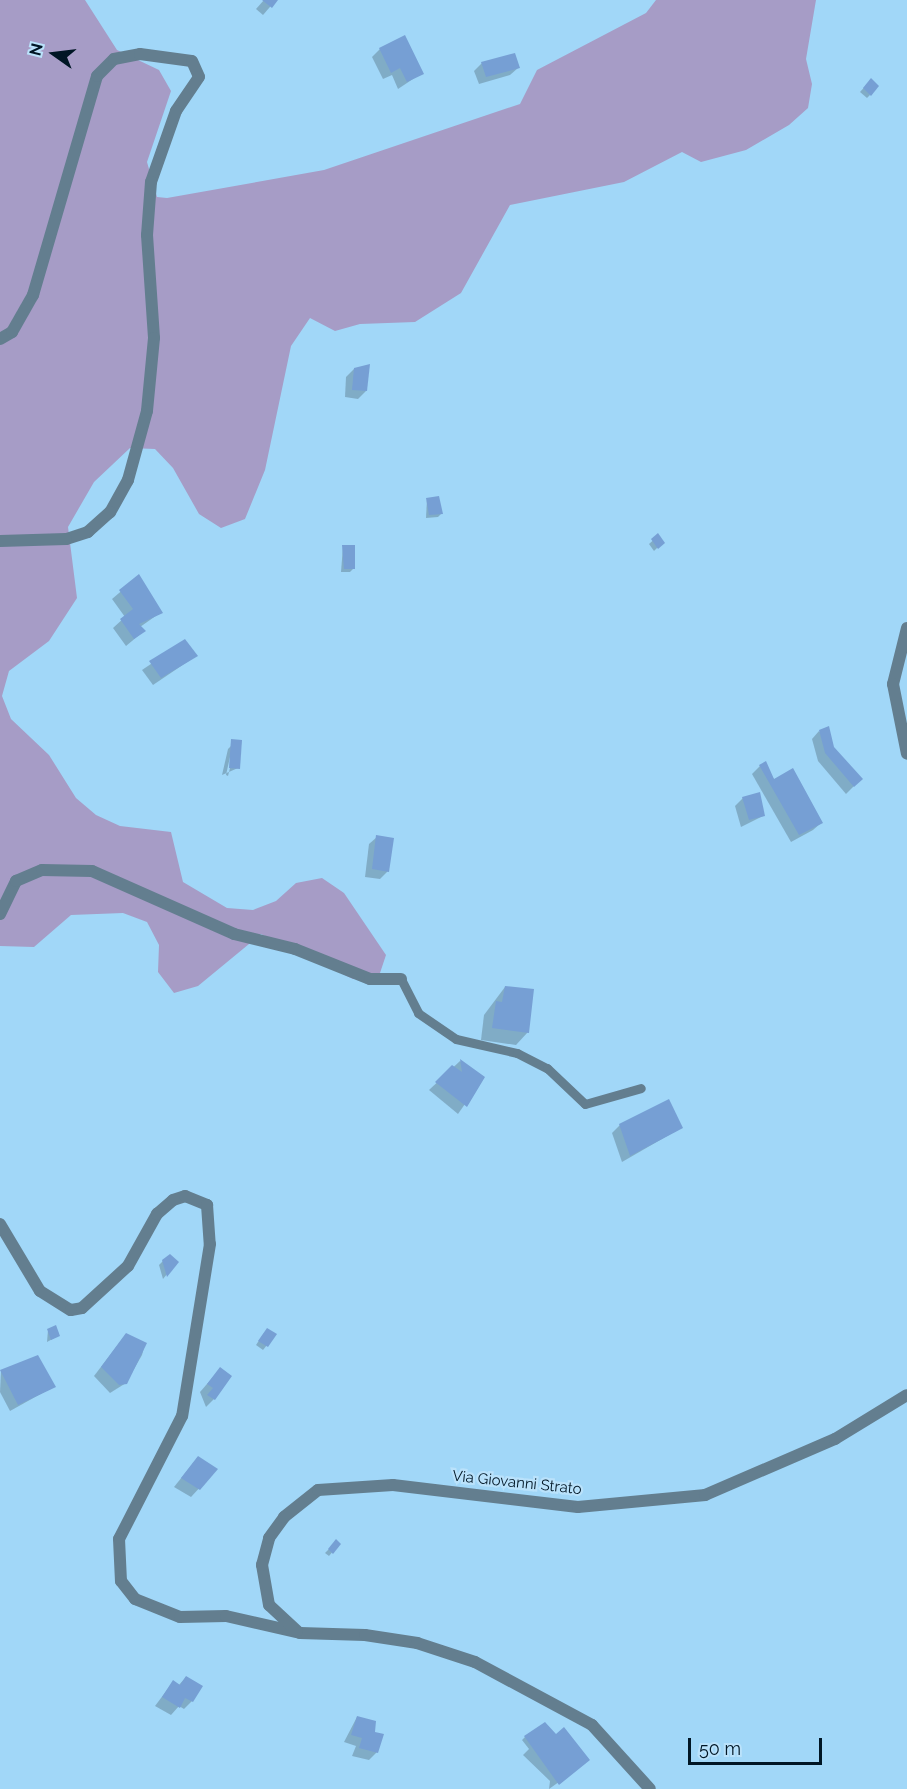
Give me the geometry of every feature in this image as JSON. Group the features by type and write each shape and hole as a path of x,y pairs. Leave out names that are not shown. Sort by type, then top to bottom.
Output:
{"street":[{"path":"0,339 12,332 33,295 97,76 114,59 140,54 192,61 198,77 176,111 151,182 147,235 154,338 147,411 128,480 110,512 88,531 66,539 0,541"},
{"path":"907,628 893,684 907,754"},
{"path":"0,914 16,881 42,870 92,871 234,934 295,949 370,979 401,979"},
{"path":"0,1224 40,1291 70,1311 88,1303 128,1266 158,1214 173,1200 185,1196 207,1205 210,1244 182,1416 123,1530 117,1560 121,1581 153,1611 180,1617 234,1617 300,1633 417,1643 505,1673 592,1725 650,1789"},
{"name":"Via Giovanni Strato","path":"300,1633 269,1605 262,1565 269,1538 284,1517 318,1490 393,1485 578,1507 705,1495 835,1439 907,1395"}],"lane":[{"path":"401,979 418,1013 456,1039 527,1058 547,1068 585,1104 641,1088"}],"shaded area":[{"path":"0,0 85,0 117,50 159,70 171,91 147,162 157,197 167,198 324,170 520,104 537,70 646,13 656,0 816,0 806,59 812,84 808,108 789,125 746,150 701,162 682,152 624,182 510,205 461,293 415,322 360,324 335,331 310,318 291,346 265,470 245,519 221,528 199,514 173,468 155,449 130,448 94,482 68,527 77,598 49,641 9,671 2,696 11,719 49,755 76,798 96,815 120,826 171,832 183,882 227,908 253,910 276,901 296,883 322,878 344,893 386,955 378,979 353,979 261,934 198,986 174,993 158,972 159,945 147,922 123,913 71,915 34,947 0,946"}],"building":[{"path":"262,0 278,0 272,8"},
{"path":"405,35 424,74 407,82 400,68 391,73 379,48"},
{"path":"515,53 520,68 486,77 481,62"},
{"path":"871,78 879,86 871,96 863,88"},
{"path":"370,364 367,391 352,390 354,368"},
{"path":"439,496 443,514 429,515 426,498"},
{"path":"658,533 665,543 658,549 651,539"},
{"path":"342,545 355,545 355,569 344,569"},
{"path":"139,574 163,613 139,624 146,631 134,639 120,619 133,609 119,590"},
{"path":"185,639 198,656 161,678 149,661"},
{"path":"829,726 834,747 863,779 854,787 825,753 819,730"},
{"path":"231,739 242,740 240,769 229,768"},
{"path":"766,761 774,779 793,768 823,823 799,835 759,765"},
{"path":"760,792 765,816 749,820 742,797"},
{"path":"376,835 394,838 389,872 372,869"},
{"path":"505,986 534,989 529,1033 492,1028 496,1001 502,1002"},
{"path":"460,1059 485,1077 467,1107 435,1082 452,1065 462,1072"},
{"path":"669,1099 683,1128 630,1156 619,1124"},
{"path":"170,1254 179,1262 167,1277 162,1260"},
{"path":"56,1325 60,1336 51,1340 47,1329"},
{"path":"267,1328 277,1334 268,1347 258,1341"},
{"path":"126,1333 147,1343 127,1384 119,1385 101,1367"},
{"path":"38,1355 56,1387 18,1405 0,1370"},
{"path":"220,1367 232,1376 215,1400 207,1395 213,1388 207,1384"},
{"path":"198,1456 218,1469 200,1490 181,1478"},
{"path":"336,1539 341,1544 333,1554 328,1549"},
{"path":"186,1676 203,1686 193,1702 185,1698 180,1708 162,1697 173,1680 180,1685"},
{"path":"357,1716 376,1721 375,1732 384,1734 378,1753 359,1748 362,1738 351,1735"},
{"path":"545,1722 556,1734 564,1727 590,1760 559,1785 524,1736"}]}
